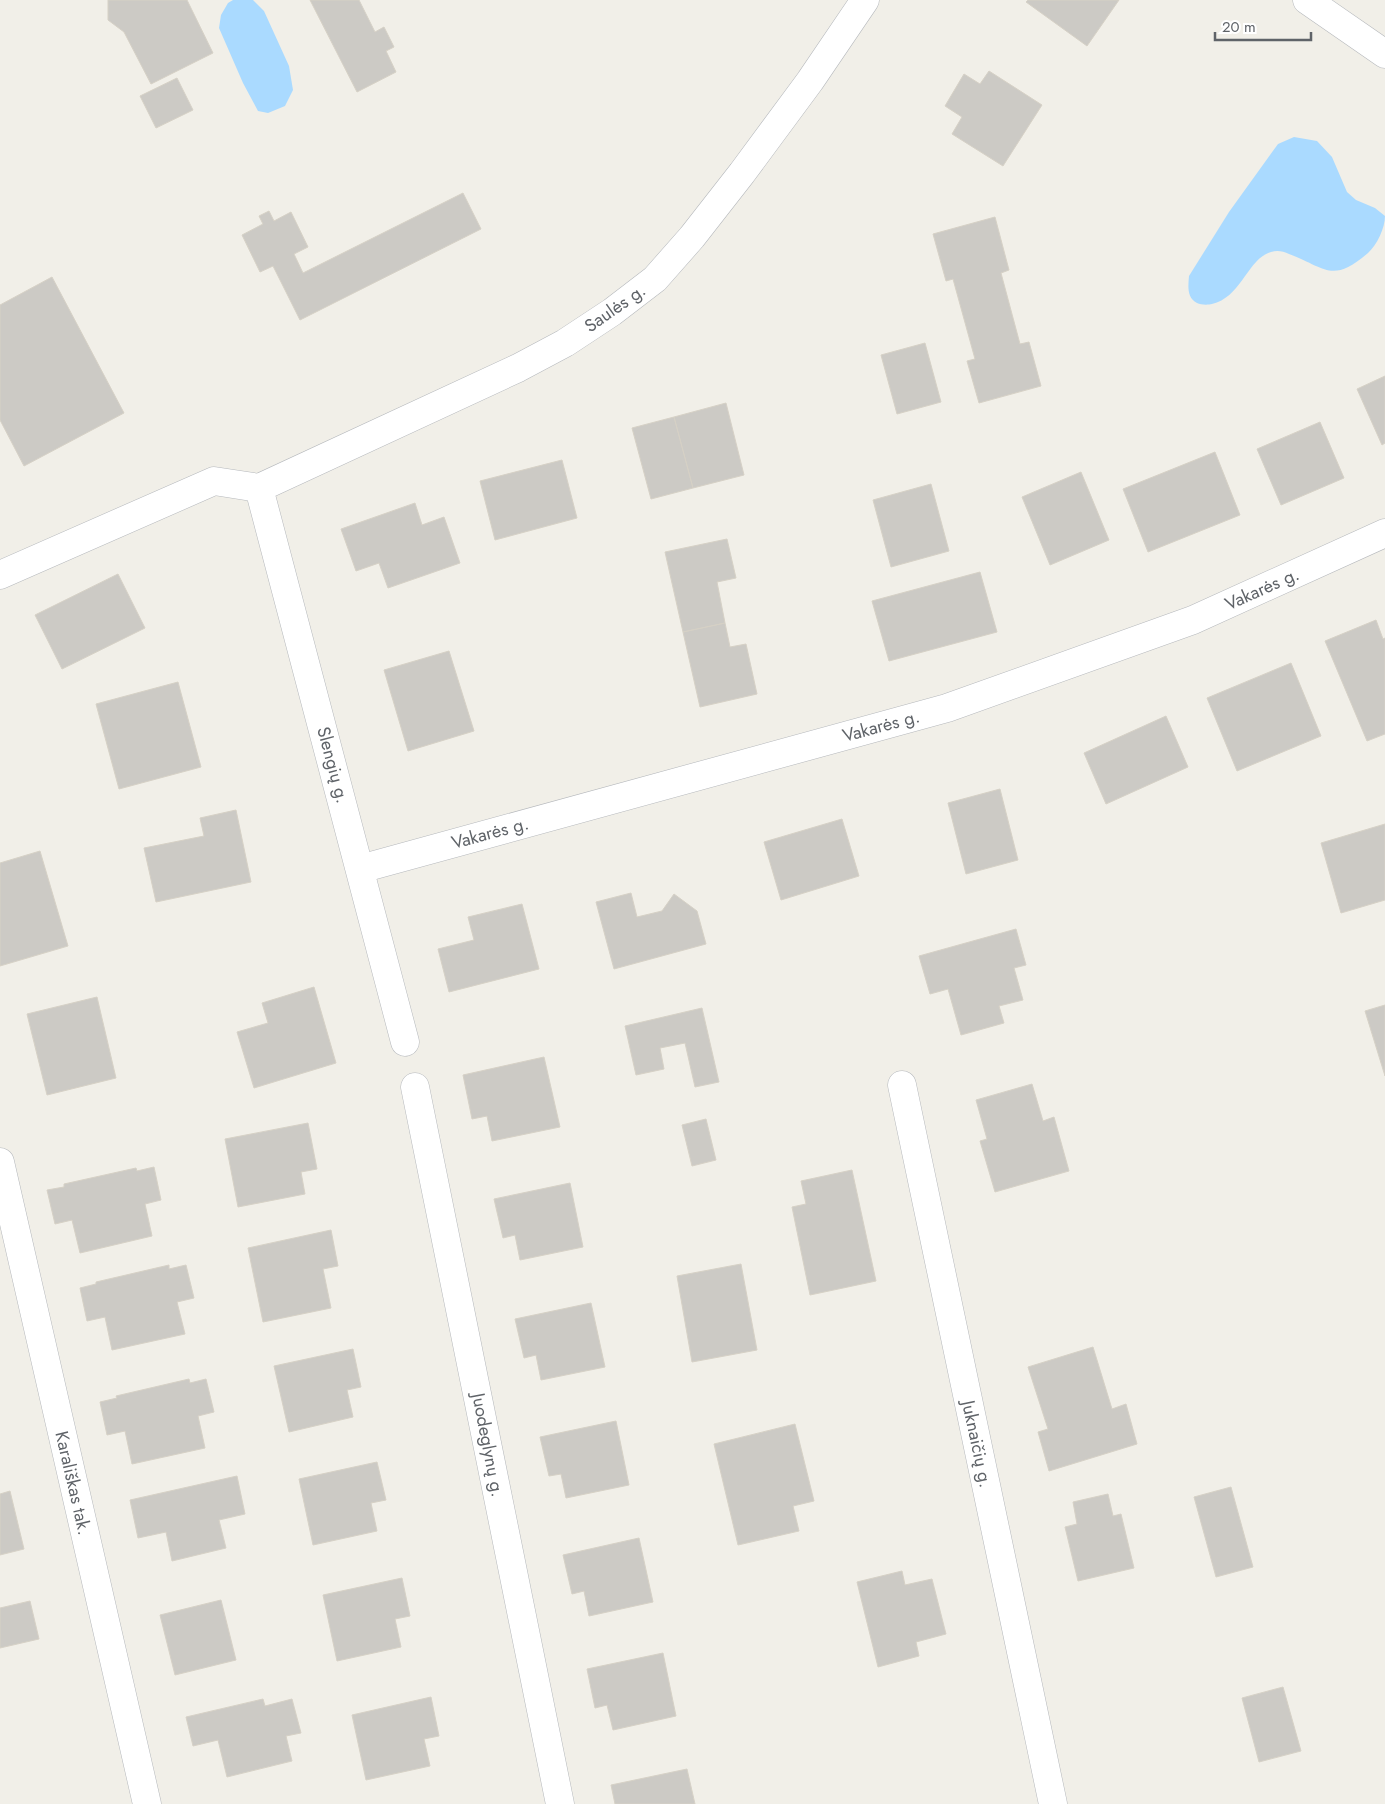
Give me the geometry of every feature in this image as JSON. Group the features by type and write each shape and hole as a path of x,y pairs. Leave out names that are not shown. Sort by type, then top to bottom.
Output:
{"street":[{"name":"Saulės g.","path":"259,488 518,368 565,343 612,312 655,279 692,237 748,166 865,0"},
{"path":"1307,0 1385,54"},
{"path":"0,575 214,481 259,488"},
{"name":"Slengių g.","path":"259,488 405,1042"},
{"name":"Vakarės g.","path":"360,868 947,708 1194,620 1385,533"},
{"name":"Juknaičių g.","path":"902,1085 1053,1804"},
{"name":"Juodeglynų g.","path":"415,1087 560,1804"},
{"name":"Karališkas tak.","path":"0,1162 147,1804"}],"water":[{"path":"233,0 253,0 264,11 289,66 293,90 285,106 268,113 258,111 243,83 219,28 221,15 228,3"},
{"path":"1294,137 1317,141 1332,157 1347,192 1356,200 1375,208 1385,216 1384,226 1377,241 1371,250 1356,263 1337,271 1321,268 1285,252 1271,252 1256,262 1238,286 1222,300 1209,305 1197,303 1190,295 1188,288 1189,276 1229,212 1278,144"}],"building":[{"path":"108,0 187,0 213,53 151,84 124,32 108,20"},
{"path":"310,0 359,0 375,32 384,27 394,47 386,51 396,72 357,92"},
{"path":"1028,0 1119,0 1087,46 1026,2"},
{"path":"989,71 1042,105 1003,166 952,134 962,117 945,106 964,74 980,84"},
{"path":"177,78 193,110 156,128 140,96"},
{"path":"463,193 481,229 300,320 273,266 260,272 242,235 263,224 259,216 269,211 274,221 291,212 308,247 294,254 303,273"},
{"path":"995,217 1009,270 1001,273 1020,344 1029,342 1041,386 979,403 967,361 975,359 953,279 946,281 933,234"},
{"path":"52,277 124,413 24,466 0,420 0,305"},
{"path":"925,343 941,402 897,414 881,355"},
{"path":"1385,376 1385,443 1382,445 1357,389"},
{"path":"726,403 744,475 693,488 674,417"},
{"path":"674,417 693,488 651,499 632,428"},
{"path":"1320,422 1344,478 1281,505 1257,449"},
{"path":"1215,452 1240,515 1148,552 1123,489"},
{"path":"562,460 577,518 495,540 480,481"},
{"path":"1081,472 1109,540 1050,565 1022,497"},
{"path":"931,484 949,551 891,567 873,500"},
{"path":"415,503 422,525 444,517 460,563 388,588 379,563 356,571 341,529"},
{"path":"727,539 736,578 717,582 725,623 683,632 665,552"},
{"path":"980,572 997,632 889,661 872,601"},
{"path":"118,574 145,628 62,669 35,615"},
{"path":"1376,620 1383,639 1385,638 1385,734 1367,741 1325,641"},
{"path":"725,623 730,647 746,644 757,694 700,707 683,632"},
{"path":"449,651 474,731 408,751 384,670"},
{"path":"1291,663 1321,736 1237,771 1207,698"},
{"path":"178,682 201,767 119,789 96,704"},
{"path":"1166,716 1188,767 1106,804 1084,753"},
{"path":"1000,789 1018,860 966,874 948,803"},
{"path":"236,810 251,882 156,902 144,848 204,836 200,818"},
{"path":"842,819 859,876 781,900 764,842"},
{"path":"1385,824 1385,900 1341,913 1321,843"},
{"path":"40,851 68,946 0,966 0,863"},
{"path":"631,893 637,917 662,911 674,894 697,911 706,944 614,969 596,902"},
{"path":"522,904 539,969 449,992 438,949 474,940 468,917"},
{"path":"1016,929 1026,965 1014,968 1023,1000 999,1006 1004,1023 961,1035 948,989 930,994 919,956"},
{"path":"314,987 336,1063 254,1088 237,1032 268,1023 262,1003"},
{"path":"97,997 116,1078 47,1095 27,1014"},
{"path":"1385,1005 1385,1076 1365,1011"},
{"path":"702,1008 719,1082 695,1087 685,1043 660,1048 664,1069 636,1075 625,1026"},
{"path":"544,1057 560,1127 492,1141 487,1116 472,1119 463,1075"},
{"path":"1032,1084 1043,1121 1054,1117 1069,1171 995,1192 980,1141 987,1139 976,1100"},
{"path":"706,1119 716,1160 692,1166 682,1125"},
{"path":"308,1123 317,1169 301,1172 305,1194 238,1207 225,1139"},
{"path":"154,1167 161,1200 145,1204 152,1236 80,1253 72,1220 55,1224 47,1190 64,1187 64,1184 136,1168 137,1171"},
{"path":"852,1170 876,1281 810,1295 792,1207 806,1204 801,1181"},
{"path":"570,1183 583,1247 520,1260 515,1235 503,1238 494,1199"},
{"path":"331,1230 338,1266 323,1269 331,1308 263,1322 248,1248"},
{"path":"741,1264 757,1350 692,1362 677,1276"},
{"path":"169,1265 169,1269 186,1265 194,1298 177,1302 185,1334 112,1350 105,1317 87,1321 80,1288 96,1284 96,1282"},
{"path":"591,1303 605,1367 541,1380 536,1355 524,1358 515,1319"},
{"path":"1093,1347 1112,1409 1126,1404 1137,1444 1049,1471 1038,1432 1048,1429 1028,1367"},
{"path":"353,1349 361,1387 347,1390 353,1417 289,1432 274,1366"},
{"path":"189,1379 190,1383 206,1379 214,1412 198,1416 205,1448 132,1464 125,1431 107,1435 100,1402 117,1398 116,1396"},
{"path":"616,1421 629,1485 566,1498 561,1474 549,1476 540,1437"},
{"path":"795,1424 814,1501 793,1506 799,1531 738,1545 714,1444"},
{"path":"377,1462 386,1500 371,1503 377,1531 313,1545 299,1479"},
{"path":"237,1476 245,1514 219,1520 226,1548 172,1561 166,1532 138,1538 130,1500"},
{"path":"1231,1487 1253,1567 1216,1577 1194,1497"},
{"path":"10,1491 24,1549 0,1555 0,1494"},
{"path":"1108,1494 1113,1516 1121,1514 1134,1568 1078,1581 1065,1527 1077,1524 1073,1502"},
{"path":"639,1538 653,1602 589,1616 584,1591 572,1594 563,1555"},
{"path":"902,1571 905,1585 932,1579 946,1634 916,1642 919,1656 878,1667 857,1582"},
{"path":"402,1578 410,1616 395,1619 401,1647 337,1661 323,1595"},
{"path":"221,1600 236,1660 175,1675 160,1615"},
{"path":"30,1601 39,1639 0,1648 0,1608"},
{"path":"663,1653 676,1716 613,1730 607,1705 595,1708 587,1669"},
{"path":"1283,1687 1301,1751 1259,1762 1242,1698"},
{"path":"431,1697 439,1736 424,1739 430,1766 366,1780 352,1715"},
{"path":"263,1699 265,1706 292,1699 301,1733 286,1736 292,1761 227,1777 218,1740 193,1746 186,1717"},
{"path":"687,1769 695,1804 615,1804 611,1785"}]}
